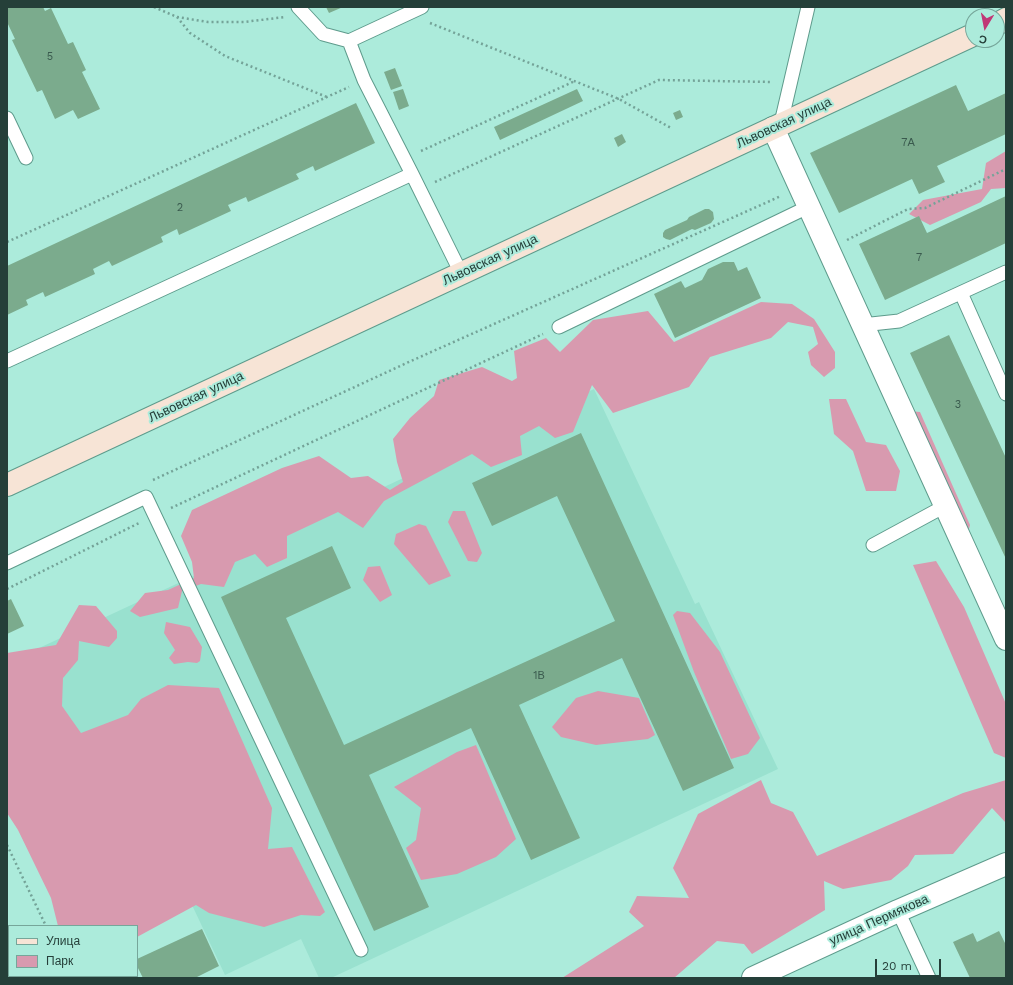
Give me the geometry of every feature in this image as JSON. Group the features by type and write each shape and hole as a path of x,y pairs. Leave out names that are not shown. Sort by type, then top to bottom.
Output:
{"main road":[{"name":"Львовская улица","path":"7,485 965,39"}],"street":[{"path":"777,126 808,207 1006,639"},
{"name":"улица Пермякова","path":"753,978 898,911 1006,864"}],"lane":[{"path":"301,11 322,34 349,40 422,7"},
{"path":"777,126 791,82 808,7"},
{"path":"349,40 364,80 461,273"},
{"path":"7,118 26,158"},
{"path":"7,361 412,174"},
{"path":"559,327 808,207"},
{"path":"862,325 899,321 1006,272"},
{"path":"961,293 1006,394"},
{"path":"7,563 146,497 361,950"},
{"path":"873,545 945,506"},
{"path":"898,911 929,978"}],"path":[{"path":"154,7 177,17 208,22 244,22 301,11"},
{"path":"407,14 619,99 672,128"},
{"path":"177,17 190,33 225,56 327,97"},
{"path":"7,242 364,80"},
{"path":"420,190 659,80 791,82"},
{"path":"404,159 575,81"},
{"path":"828,249 908,209 925,208 1006,169"},
{"path":"146,497 153,481 411,361 800,187"},
{"path":"7,589 155,516 559,327"},
{"path":"7,845 46,925"}],"shaded area":[{"path":"594,389 695,604 699,602 778,769 331,978 319,978 301,939 225,975 192,905 137,925 7,663"}],"green space":[{"path":"1006,151 1006,188 991,189 981,202 930,225 909,214 923,200 982,189 986,163"},
{"path":"761,302 792,304 814,319 835,352 835,368 824,377 811,365 808,352 818,344 813,327 788,322 771,338 710,357 689,387 613,413 592,385 573,432 555,438 539,426 520,436 522,455 491,467 472,454 384,501 363,528 338,512 287,536 287,558 267,567 255,554 235,562 224,587 201,584 182,591 178,608 140,617 130,611 145,593 168,590 194,578 192,562 181,536 192,510 282,468 319,456 351,478 368,476 390,490 403,482 397,462 393,439 410,418 434,396 439,380 482,367 512,381 517,378 514,351 546,338 560,352 593,320 648,311 674,342"},
{"path":"829,399 846,399 866,442 886,445 900,471 896,491 866,491 853,451 834,434"},
{"path":"909,411 920,412 970,525 966,540"},
{"path":"453,511 465,511 482,553 477,562 468,561 448,522"},
{"path":"419,524 426,526 451,576 429,585 394,544 396,534"},
{"path":"936,561 964,607 1006,704 1006,758 994,753 913,565"},
{"path":"380,566 392,595 380,602 363,580 368,567"},
{"path":"79,605 96,606 117,631 117,638 109,647 79,641 78,660 63,678 62,706 81,733 128,715 141,699 168,685 219,688 272,808 268,849 292,847 325,912 320,916 301,915 264,927 209,913 196,905 138,936 138,925 58,925 51,898 18,830 7,813 7,653 56,645"},
{"path":"677,611 690,613 720,652 760,738 748,754 731,759 694,672 673,615"},
{"path":"166,622 190,627 202,647 200,661 197,663 188,662 174,664 169,658 175,650 164,633"},
{"path":"598,691 639,698 655,735 648,739 596,745 561,737 552,727 576,698"},
{"path":"476,745 516,839 496,857 457,874 421,880 406,848 416,840 421,808 394,787 457,752"},
{"path":"761,780 771,803 793,812 817,856 963,793 1006,780 1006,823 992,808 953,854 915,855 908,866 891,880 843,889 824,881 825,910 752,954 744,944 717,941 674,978 562,978 644,926 629,912 637,896 689,898 673,868 698,814"},
{"path":"128,977 128,978 61,978"}],"building":[{"path":"7,7 43,7 45,11 51,8 68,44 73,42 86,70 82,72 100,109 78,119 73,110 55,119 42,90 37,92 12,40 15,39 7,22"},
{"path":"326,7 343,7 329,13"},
{"path":"395,68 402,86 391,90 384,72"},
{"path":"956,85 968,111 1006,93 1006,134 937,166 945,182 919,194 912,179 839,213 810,153"},
{"path":"403,89 409,106 399,110 393,92"},
{"path":"577,89 583,101 500,140 494,127"},
{"path":"356,103 375,143 315,171 313,166 296,174 299,179 248,202 246,197 228,205 231,211 179,235 177,229 161,237 163,242 112,266 109,261 93,269 95,274 45,297 43,292 26,300 28,305 7,315 7,266"},
{"path":"680,110 683,117 676,120 673,113"},
{"path":"622,134 626,142 618,147 614,138"},
{"path":"1006,196 1006,243 885,300 859,244 919,216 927,233"},
{"path":"705,209 709,209 713,212 714,219 711,223 695,230 692,229 670,240 663,237 665,230 687,220 689,217"},
{"path":"723,262 734,262 738,271 747,267 761,298 675,338 654,294 681,281 685,288 702,280 708,269"},
{"path":"949,335 1006,458 1006,559 910,353"},
{"path":"581,433 734,768 683,791 622,658 519,705 580,838 531,860 471,728 369,775 429,907 374,931 221,597 332,546 351,588 286,618 344,745 615,621 557,496 492,526 472,483"},
{"path":"11,599 24,626 7,634 7,601"},
{"path":"202,929 219,966 195,978 143,978 138,968 138,959"},
{"path":"999,931 1006,945 1006,978 970,978 953,942 973,933 977,942"},
{"path":"7,932 8,952 7,952"}]}
